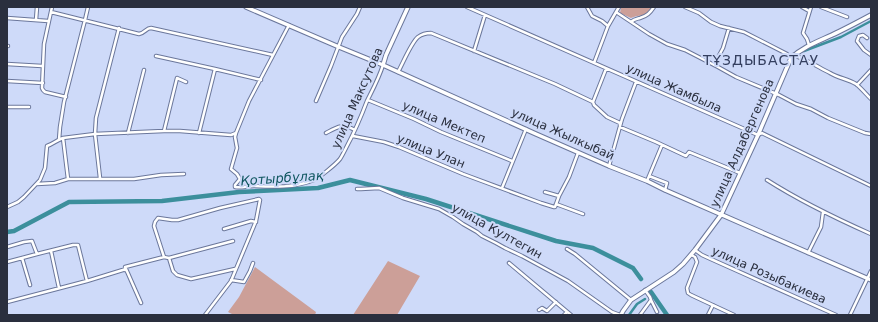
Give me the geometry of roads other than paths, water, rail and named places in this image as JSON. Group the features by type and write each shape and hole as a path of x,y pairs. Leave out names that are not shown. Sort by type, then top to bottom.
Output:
{"street":[{"path":"36,20 37,7"},
{"path":"52,7 44,44 43,90 66,97"},
{"path":"59,140 66,97 88,7"},
{"name":"улица Жылкыбай","path":"246,7 383,65 578,153 647,181 721,215 869,279"},
{"path":"316,102 342,37 360,7"},
{"name":"улица Максутова","path":"236,133 235,138 237,148 231,169 240,178 235,187 283,187 298,185 315,179 340,159 353,136 378,78 386,55 408,7"},
{"name":"улица Жамбыла","path":"467,7 758,135 762,133 871,186"},
{"path":"587,7 592,16 602,20 608,26"},
{"path":"594,63 608,26 619,7"},
{"path":"631,22 635,18 641,18 649,14 654,7"},
{"path":"685,7 699,13 720,26 744,32 787,54 800,57 830,73 849,80 857,84 871,100"},
{"path":"802,7 809,11"},
{"path":"809,45 803,32 811,7"},
{"path":"821,7 847,17"},
{"path":"51,12 139,34 143,33 148,28 151,28 273,55"},
{"path":"616,12 667,44 685,50 736,77 796,104 811,109 828,118 865,133 871,134"},
{"path":"474,51 486,15"},
{"path":"792,56 809,45 871,15"},
{"path":"7,18 48,21"},
{"path":"7,208 18,202 37,184 45,168 47,146 52,145 63,138 95,134 164,131 231,135 236,133 249,101 289,25"},
{"path":"100,178 95,134 96,118 119,28"},
{"path":"714,65 723,48 729,28"},
{"path":"398,72 418,37 431,33 504,62 593,102 594,105 607,117 620,123 620,127 686,156 689,152 740,173"},
{"path":"867,38 863,35 859,36 857,41 864,50 871,54"},
{"path":"156,56 261,80"},
{"name":"улица Алдабергенова","path":"621,314 631,300 674,272 683,264 721,215 792,56"},
{"path":"7,64 43,66"},
{"path":"199,133 215,69"},
{"path":"593,102 606,69"},
{"path":"128,133 144,70"},
{"path":"857,84 871,70"},
{"path":"164,131 177,78 186,82"},
{"path":"7,81 43,83"},
{"path":"610,166 620,127 636,82"},
{"name":"улица Мектеп","path":"368,100 512,161"},
{"path":"7,107 30,107"},
{"path":"326,133 338,126 345,126 355,130"},
{"path":"502,188 526,129"},
{"name":"улица Улан","path":"353,136 399,147 463,174 542,204 554,207 556,204"},
{"path":"63,138 68,179"},
{"path":"647,181 662,145"},
{"path":"578,153 569,177 556,204 583,214"},
{"path":"37,184 56,183 68,179 134,179 161,175 184,174"},
{"path":"649,176 667,183 665,190"},
{"path":"767,180 792,196 871,234"},
{"name":"улица Култегин","path":"357,189 379,188 403,198 439,209 453,216 482,236 568,281 612,312 621,314"},
{"path":"545,192 559,196"},
{"path":"164,257 154,226 158,218 178,220 220,208 260,200 256,222 231,280 205,315"},
{"path":"808,253 821,227 823,212"},
{"path":"224,229 251,221 256,222"},
{"path":"7,247 32,241 37,254"},
{"path":"7,302 125,270 125,267 164,257 169,258 233,241"},
{"path":"7,262 78,245 87,281"},
{"path":"567,249 631,300"},
{"name":"улица Розыбакиева","path":"695,250 702,255 836,315"},
{"path":"51,251 59,288"},
{"path":"691,255 697,262 688,288 688,293 734,315"},
{"path":"22,258 30,285"},
{"path":"169,258 173,271 177,275 191,279 236,269"},
{"path":"231,280 244,282 253,263"},
{"path":"509,263 571,315"},
{"path":"125,270 141,303"},
{"path":"850,315 869,279 871,270"},
{"path":"645,290 657,312"},
{"path":"640,315 651,299"},
{"path":"539,310 542,308 548,312 556,302"},
{"path":"708,315 714,305"},
{"path":"564,315 567,312"}],"waterway":[{"path":"804,51 841,37 871,21"},
{"name":"Қотырбұлақ","path":"7,232 14,231 69,202 162,201 239,192 318,188 350,180 426,199 556,241 593,248 633,268 641,279"},
{"name":"Қотырбұлақ","path":"651,292 667,315"},
{"path":"629,315 637,304 645,299"}],"district":[{"name":"ТҰЗДЫБАСТАУ","path":"761,60"}]}
